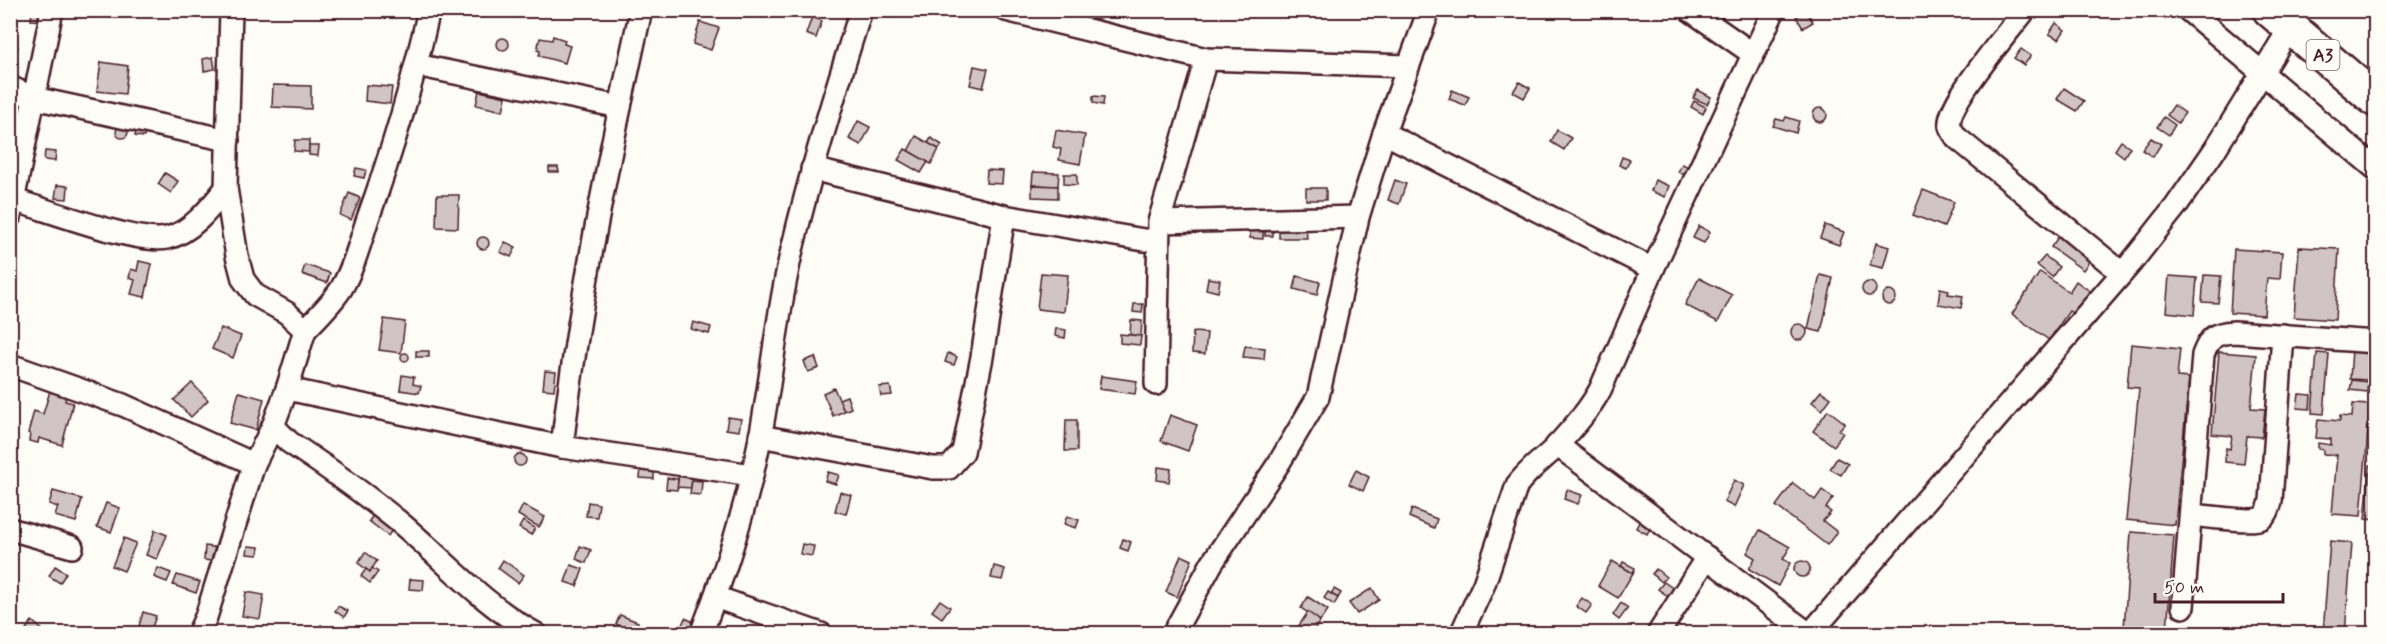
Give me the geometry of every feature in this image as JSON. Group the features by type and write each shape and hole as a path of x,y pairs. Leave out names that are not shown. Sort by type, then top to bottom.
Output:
{"highway":[{"name":"A3","path":"2280,19 2376,100"}],"street":[{"path":"52,10 12,205 146,238 166,238 184,231 212,206 226,188"},
{"path":"231,10 226,188 237,256 243,279 255,295 287,313 305,330"},
{"path":"198,633 206,617 254,464 273,426 305,330 342,287 354,260 384,174 416,65 429,10"},
{"path":"562,447 576,341 620,106 641,10"},
{"path":"701,633 727,565 752,475 791,252 813,169 861,10"},
{"path":"1006,10 1206,59 1407,66"},
{"path":"1173,633 1212,563 1279,462 1318,397 1358,217 1384,133 1429,10"},
{"path":"1690,10 1753,54"},
{"path":"1461,633 1484,584 1517,485 1526,472 1557,445 1590,407 1600,390 1653,268 1774,10"},
{"path":"2025,10 1960,96 1951,113 1950,126 1957,138 2122,273"},
{"path":"2188,10 2376,169"},
{"path":"1557,445 1809,633 2122,273 2176,206 2261,71 2280,19"},
{"path":"1156,384 1159,231 1206,59"},
{"path":"416,65 620,106"},
{"path":"10,87 34,98 228,140"},
{"path":"1384,133 1653,268"},
{"path":"813,169 1004,216 1144,240 1159,231 1358,217"},
{"path":"760,436 921,466 949,468 963,452 967,435 984,346 1004,216"},
{"path":"2183,607 2202,356 2208,343 2218,333 2376,342"},
{"path":"2191,515 2249,519 2261,518 2268,512 2271,501 2283,335"},
{"path":"10,365 123,405 254,464"},
{"path":"287,388 562,447 752,475"},
{"path":"273,426 290,442 403,525 476,591 524,627 536,633"},
{"path":"10,529 72,547"},
{"path":"1658,633 1707,557"},
{"path":"716,597 821,633"}],"building":[{"path":"32,10 44,10 43,21 31,20"},
{"path":"1806,11 1813,22 1803,28 1796,17"},
{"path":"812,17 822,21 816,38 806,34"},
{"path":"700,22 719,28 711,50 693,44"},
{"path":"2056,23 2065,30 2059,39 2049,34"},
{"path":"553,36 565,40 564,44 570,46 565,63 539,56 540,51 537,50 540,38 552,40"},
{"path":"503,38 509,44 503,50 497,44"},
{"path":"10,43 18,47 11,58 10,57"},
{"path":"2021,49 2031,56 2024,65 2014,58"},
{"path":"213,57 215,69 204,71 203,59"},
{"path":"101,62 128,66 125,94 97,91"},
{"path":"974,66 988,69 983,88 970,85"},
{"path":"1519,82 1530,88 1524,98 1513,92"},
{"path":"273,85 311,86 311,109 272,107"},
{"path":"366,85 392,87 390,104 365,101"},
{"path":"2064,88 2084,101 2077,111 2057,99"},
{"path":"1452,90 1469,97 1465,105 1449,99"},
{"path":"1698,90 1711,97 1707,104 1693,98"},
{"path":"479,91 506,97 503,111 476,105"},
{"path":"1093,96 1104,97 1103,105 1093,103"},
{"path":"1694,101 1706,107 1703,114 1691,107"},
{"path":"2174,105 2185,113 2178,123 2167,115"},
{"path":"1820,108 1825,110 1827,115 1825,120 1820,122 1815,120 1813,115 1815,110"},
{"path":"1786,117 1799,121 1796,133 1773,126 1776,119 1784,121"},
{"path":"2164,117 2175,125 2169,135 2157,127"},
{"path":"858,121 870,127 861,145 849,139"},
{"path":"122,126 128,132 122,138 116,132"},
{"path":"136,128 145,129 144,137 135,136"},
{"path":"1056,130 1085,135 1080,164 1059,160 1061,149 1053,147"},
{"path":"1557,130 1571,138 1564,150 1551,142"},
{"path":"916,136 939,149 931,164 908,151"},
{"path":"931,138 942,145 939,149 928,143"},
{"path":"2151,138 2161,144 2153,157 2142,150"},
{"path":"295,140 309,140 309,152 294,151"},
{"path":"2121,141 2130,147 2124,157 2115,150"},
{"path":"309,146 319,146 318,156 309,155"},
{"path":"905,149 928,162 921,173 898,160"},
{"path":"45,151 56,152 55,161 44,160"},
{"path":"1622,157 1630,160 1626,168 1619,165"},
{"path":"1682,164 1691,168 1687,176 1678,172"},
{"path":"549,167 558,167 559,172 549,172"},
{"path":"356,168 366,170 364,178 354,176"},
{"path":"987,170 1003,171 1002,184 986,183"},
{"path":"1033,172 1059,173 1058,186 1032,185"},
{"path":"165,173 178,181 171,193 158,184"},
{"path":"1064,174 1077,174 1077,185 1064,184"},
{"path":"1395,180 1406,184 1399,204 1388,200"},
{"path":"1655,180 1669,186 1665,197 1651,191"},
{"path":"57,185 68,186 67,199 55,198"},
{"path":"1032,185 1058,186 1058,198 1032,197"},
{"path":"1306,188 1326,188 1326,200 1306,200"},
{"path":"1923,190 1954,202 1944,227 1913,215"},
{"path":"349,193 360,198 351,220 340,215"},
{"path":"437,195 459,195 458,228 436,227"},
{"path":"1251,225 1263,226 1263,239 1250,238"},
{"path":"1825,225 1844,232 1839,245 1820,238"},
{"path":"1265,226 1273,226 1273,236 1265,236"},
{"path":"1279,226 1306,226 1307,238 1279,238"},
{"path":"1699,226 1710,232 1704,243 1693,238"},
{"path":"2374,230 2376,230 2376,250 2372,250"},
{"path":"2059,236 2091,259 2083,270 2051,247"},
{"path":"485,237 489,243 485,249 481,249 477,241"},
{"path":"505,242 516,247 511,257 500,252"},
{"path":"1876,243 1889,247 1883,268 1870,265"},
{"path":"2299,247 2339,249 2335,320 2294,317"},
{"path":"2234,249 2282,252 2280,279 2267,278 2264,315 2230,313"},
{"path":"2045,256 2059,267 2052,277 2037,265"},
{"path":"139,261 152,264 145,297 131,294 135,280 129,278 131,269 137,271"},
{"path":"305,265 330,273 327,283 302,274"},
{"path":"2040,272 2069,292 2076,281 2091,292 2075,315 2069,311 2049,340 2012,314"},
{"path":"1041,273 1068,275 1064,312 1037,309"},
{"path":"1820,275 1833,278 1821,332 1808,329"},
{"path":"2204,275 2221,276 2218,303 2202,302"},
{"path":"1297,276 1320,282 1317,295 1294,289"},
{"path":"2169,276 2197,278 2194,315 2166,312"},
{"path":"1208,278 1220,280 1218,292 1206,289"},
{"path":"1699,278 1732,295 1718,322 1685,305"},
{"path":"1866,282 1872,282 1876,289 1872,296 1866,296 1862,292 1862,286"},
{"path":"2376,283 2376,324 2371,323"},
{"path":"1940,288 1949,290 1948,294 1963,296 1961,308 1938,304"},
{"path":"1886,291 1892,291 1896,298 1892,305 1886,305 1882,301 1882,295"},
{"path":"1134,304 1143,304 1142,313 1133,312"},
{"path":"384,319 405,322 401,353 379,350"},
{"path":"1131,320 1142,321 1141,336 1130,335"},
{"path":"693,322 711,327 709,334 691,329"},
{"path":"1799,324 1805,326 1807,332 1805,338 1799,340 1793,338 1791,332 1793,326"},
{"path":"221,328 241,336 233,358 212,349"},
{"path":"1056,328 1066,330 1065,338 1055,336"},
{"path":"1193,332 1207,333 1205,354 1192,353"},
{"path":"1120,334 1141,336 1140,345 1120,343"},
{"path":"2131,344 2180,349 2177,377 2189,378 2175,525 2126,520 2139,388 2127,387"},
{"path":"1245,346 1265,348 1264,359 1243,357"},
{"path":"2352,349 2370,350 2368,380 2350,379"},
{"path":"416,351 429,351 429,357 416,357"},
{"path":"2219,352 2256,355 2251,408 2265,409 2262,437 2247,436 2244,464 2225,462 2226,448 2230,449 2232,436 2212,434"},
{"path":"405,353 409,357 405,361 401,357"},
{"path":"948,353 957,357 954,365 945,362"},
{"path":"2317,353 2329,354 2324,414 2312,413"},
{"path":"815,357 819,368 808,372 804,361"},
{"path":"545,371 556,372 554,390 543,389"},
{"path":"402,375 414,377 413,384 421,386 419,393 400,390"},
{"path":"1101,376 1137,381 1135,394 1099,389"},
{"path":"2352,380 2368,382 2367,392 2350,390"},
{"path":"192,383 208,400 191,417 174,400"},
{"path":"890,386 892,395 881,396 879,387"},
{"path":"834,388 844,411 833,416 823,393"},
{"path":"50,391 66,396 65,401 73,403 62,445 39,438 38,443 29,441 30,434 28,433 34,411 43,414"},
{"path":"1821,391 1831,398 1822,410 1812,402"},
{"path":"239,392 264,399 256,430 230,423"},
{"path":"2299,394 2311,395 2310,409 2297,408"},
{"path":"847,396 851,408 844,411 839,399"},
{"path":"2353,404 2370,405 2361,516 2332,514 2337,455 2323,454 2323,449 2318,448 2318,443 2331,445 2331,439 2316,438 2318,419 2340,421 2340,416 2352,417"},
{"path":"1828,410 1845,423 1839,430 1843,433 1834,446 1813,431"},
{"path":"1170,415 1197,425 1188,451 1161,441"},
{"path":"728,417 741,419 739,431 726,429"},
{"path":"1066,420 1077,420 1077,451 1065,451"},
{"path":"522,454 525,455 525,465 518,466 515,465 514,458 515,455"},
{"path":"1837,458 1848,464 1841,475 1830,469"},
{"path":"2370,465 2376,465 2376,520 2365,519"},
{"path":"1158,467 1171,469 1169,482 1157,480"},
{"path":"641,468 654,468 654,479 640,478"},
{"path":"1356,470 1369,477 1363,491 1349,484"},
{"path":"828,472 839,475 836,484 825,481"},
{"path":"679,474 692,475 691,488 677,487"},
{"path":"667,478 678,479 677,490 666,489"},
{"path":"692,480 702,481 701,495 690,494"},
{"path":"1734,480 1744,485 1734,507 1724,502"},
{"path":"1793,483 1815,500 1822,490 1833,498 1826,508 1831,512 1823,521 1837,532 1827,545 1776,506"},
{"path":"1567,490 1582,495 1578,504 1564,499"},
{"path":"53,491 82,499 76,522 55,516 58,507 49,504"},
{"path":"840,492 851,495 846,514 835,511"},
{"path":"588,502 599,504 597,517 586,516"},
{"path":"106,503 120,508 111,532 97,527"},
{"path":"523,505 545,517 539,527 518,515"},
{"path":"1412,509 1437,519 1434,528 1409,517"},
{"path":"375,512 394,527 388,536 369,521"},
{"path":"1067,516 1079,520 1076,528 1064,524"},
{"path":"523,521 535,528 531,535 519,528"},
{"path":"1639,522 1650,528 1647,534 1636,528"},
{"path":"155,530 167,535 157,559 146,555"},
{"path":"1760,530 1790,547 1783,559 1790,563 1778,586 1749,569 1755,558 1747,553"},
{"path":"2131,532 2174,535 2167,631 2124,628"},
{"path":"124,538 136,543 124,571 112,566"},
{"path":"1123,539 1131,542 1128,551 1120,548"},
{"path":"2330,541 2352,543 2345,634 2323,634"},
{"path":"802,544 814,546 812,556 800,554"},
{"path":"205,546 219,548 218,562 204,560"},
{"path":"248,546 259,547 258,555 247,554"},
{"path":"580,546 591,550 586,563 576,559"},
{"path":"365,552 377,561 370,572 358,563"},
{"path":"1181,555 1192,560 1177,597 1166,592"},
{"path":"503,560 524,575 518,583 498,568"},
{"path":"1612,561 1633,573 1618,598 1598,586"},
{"path":"1799,561 1805,561 1810,569 1808,575 1799,577 1794,572 1794,566"},
{"path":"1623,562 1635,568 1633,573 1621,566"},
{"path":"571,565 583,569 577,586 565,582"},
{"path":"55,566 66,573 60,583 49,576"},
{"path":"994,566 1005,569 1002,580 991,578"},
{"path":"158,568 171,573 167,582 154,577"},
{"path":"372,568 378,572 370,583 361,576 366,569 370,572"},
{"path":"1656,569 1666,577 1662,582 1652,574"},
{"path":"177,575 200,582 196,593 173,585"},
{"path":"410,579 424,580 423,590 409,589"},
{"path":"1664,582 1674,589 1669,597 1658,589"},
{"path":"1372,588 1379,600 1357,614 1349,603"},
{"path":"1334,589 1341,593 1338,598 1331,594"},
{"path":"246,592 264,595 260,619 242,616"},
{"path":"1328,592 1338,598 1334,605 1324,598"},
{"path":"1308,597 1328,610 1320,621 1301,608"},
{"path":"1582,598 1592,605 1586,613 1576,606"},
{"path":"940,600 950,607 942,618 932,611"},
{"path":"1621,603 1628,608 1619,620 1613,615"},
{"path":"338,606 348,611 344,617 335,611"},
{"path":"143,612 156,616 151,630 139,626"},
{"path":"1308,612 1320,621 1312,634 1302,634 1296,630"},
{"path":"620,615 638,622 635,632 616,624"},
{"path":"685,618 696,623 692,634 678,634"},
{"path":"32,621 45,632 44,634 24,632"},
{"path":"321,625 334,633 316,634"},
{"path":"248,626 260,629 259,634 246,634"},
{"path":"362,627 369,630 368,634 359,634"},
{"path":"647,628 662,634 645,634"}]}
